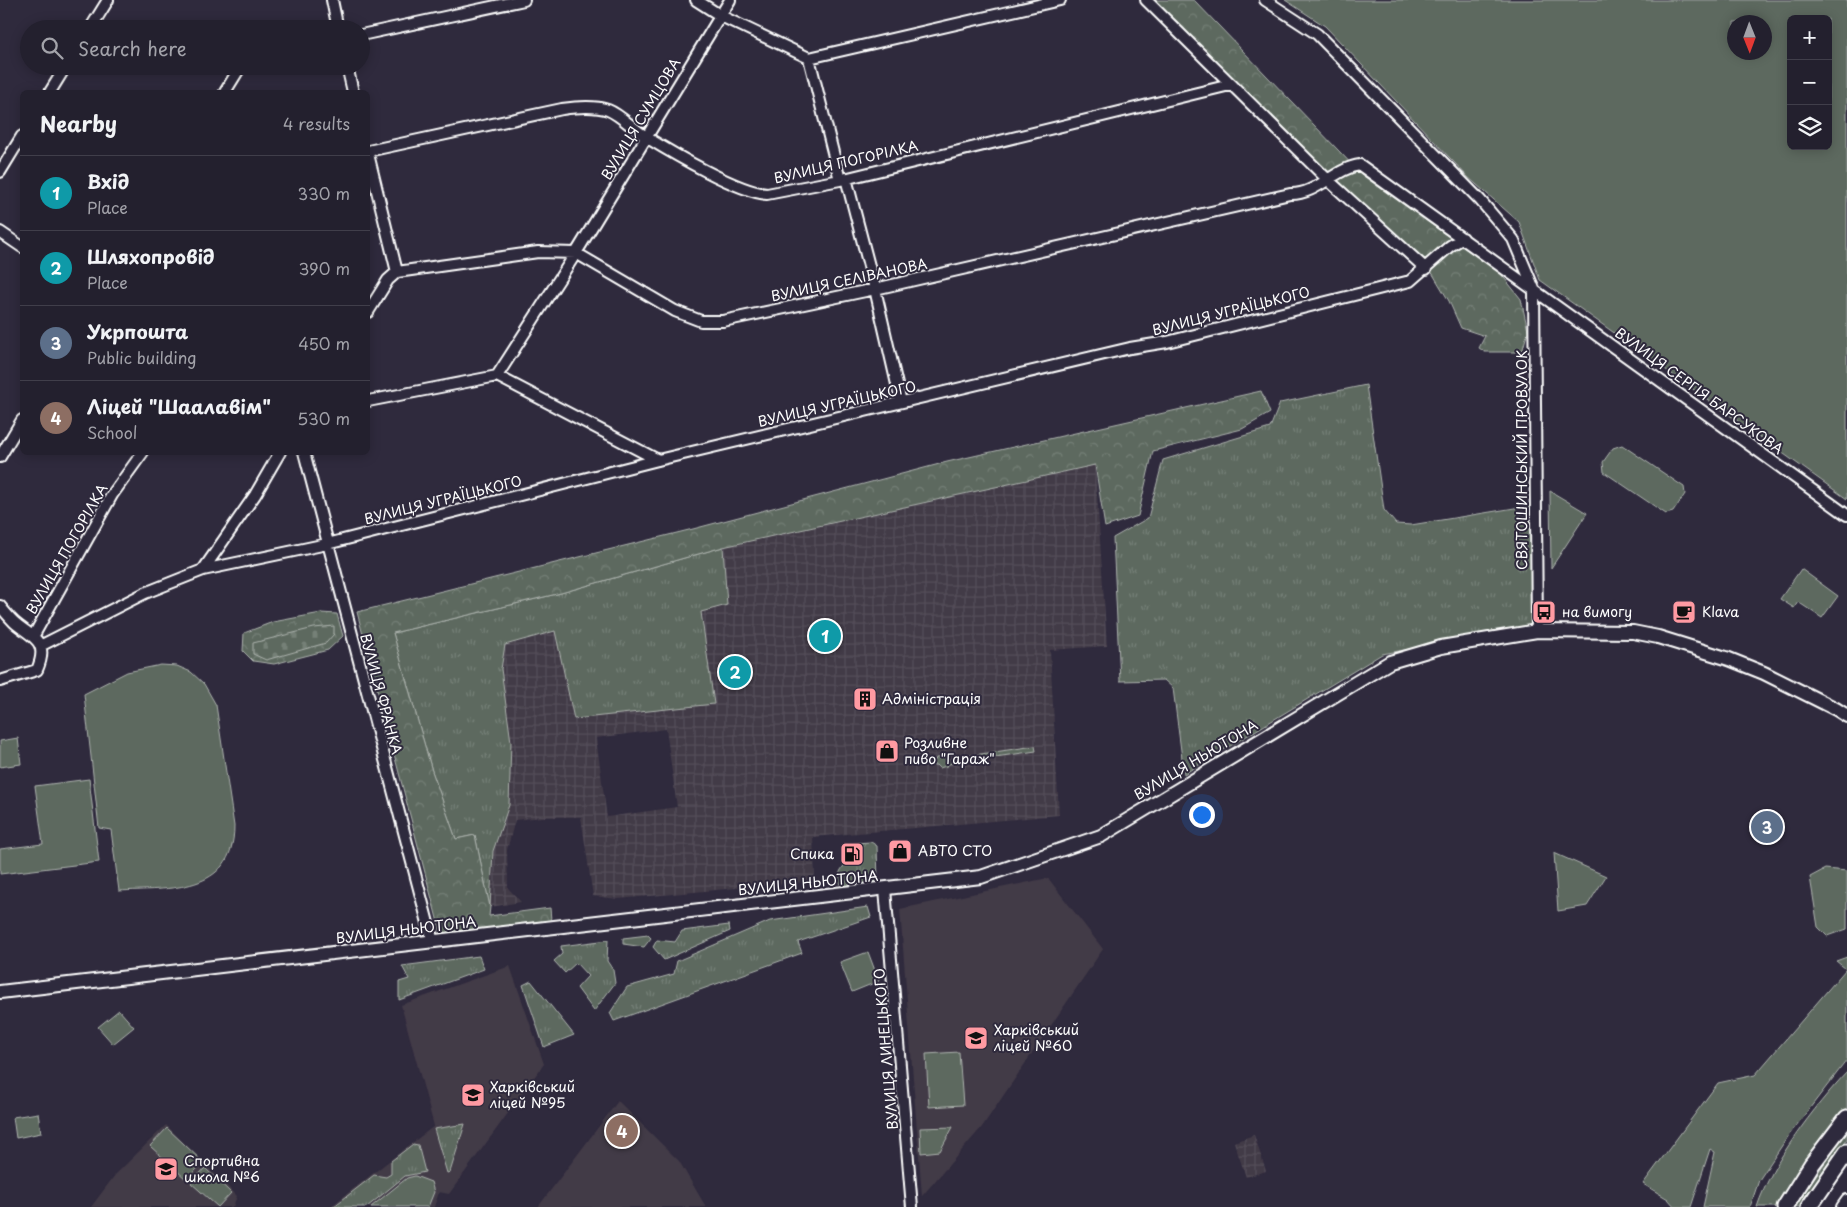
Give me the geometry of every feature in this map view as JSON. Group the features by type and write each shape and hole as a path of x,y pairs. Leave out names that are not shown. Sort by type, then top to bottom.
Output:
{"main road":[{"path":"1784,1207 1812,1164 1847,1118"},
{"path":"1809,1207 1847,1152"}],"street":[{"path":"96,20 108,0"},
{"path":"332,0 336,20"},
{"path":"370,33 524,0"},
{"path":"696,0 721,16 809,58 1060,0"},
{"name":"ВУЛИЦЯ СУМЦОВА","path":"497,376 576,254 730,0"},
{"path":"1146,0 1328,180 1426,269"},
{"path":"1265,0 1317,34 1480,200 1513,239 1534,289"},
{"path":"809,58 875,289 901,402"},
{"path":"51,90 60,75"},
{"path":"226,90 236,75"},
{"path":"349,75 353,90"},
{"name":"ВУЛИЦЯ ПОГОРІЛКА","path":"370,153 576,107 608,110 646,137 724,179 756,193 767,194 796,190 843,179 1230,85"},
{"path":"0,172 20,139"},
{"path":"370,161 397,272 388,280 370,309"},
{"name":"ВУЛИЦЯ СЕРГІЯ БАРСУКОВА","path":"1360,165 1847,515"},
{"name":"ВУЛИЦЯ СЕЛІВАНОВА","path":"397,272 538,252 576,254 674,311 701,321 723,321 875,289 1290,194 1298,194 1352,166 1360,165"},
{"path":"0,232 20,245"},
{"name":"ВУЛИЦЯ УГРАЇЦЬКОГО","path":"203,570 327,544 658,460 1251,321 1410,281 1426,269 1450,246 1463,238"},
{"name":"СВЯТОШИНСЬКИЙ ПРОВУЛОК","path":"1534,289 1537,631"},
{"path":"370,401 497,376 658,460"},
{"path":"0,457 20,423"},
{"name":"ВУЛИЦЯ ПОГОРІЛКА","path":"34,635 112,495 142,455"},
{"path":"40,646 145,593 203,570 255,495 278,455"},
{"name":"ВУЛИЦЯ ФРАНКА","path":"305,455 433,942"},
{"path":"0,606 14,622 34,635 40,646 42,657 37,670 0,681"},
{"name":"ВУЛИЦЯ НЬЮТОНА","path":"0,992 981,877 1101,836 1390,662 1441,647 1537,631 1633,632 1658,637 1729,659 1764,673 1847,716"},
{"name":"ВУЛИЦЯ ЛИНЕЦЬКОГО","path":"885,889 912,1207"},
{"path":"1842,1207 1847,1200"}],"shaded area":[{"path":"1095,465 1107,646 1050,650 1059,815 813,837 815,881 618,899 593,896 581,817 542,817 515,820 507,850 508,888 521,902 490,907 493,851 509,805 511,742 501,669 505,645 555,631 713,704 701,612 727,605 723,547","holes":["666,729 677,807 607,817 596,738"]},
{"name":"Харківський ліцей №60","path":"1048,878 1103,949 982,1127 922,1196 900,909"},
{"name":"Харківський ліцей №95","path":"510,966 544,1064 449,1194 439,1192 434,1207 330,1207 434,1126 401,1005"},
{"path":"618,1101 679,1161 706,1207 538,1207"},
{"name":"Спортивна школа №6","path":"166,1125 237,1196 233,1207 91,1207 115,1175"},
{"path":"1254,1135 1266,1171 1246,1177 1234,1142"}],"green space":[{"path":"1152,0 1194,0 1362,175 1501,274 1521,299 1528,331 1522,352 1485,352 1479,348 1485,336 1461,328 1449,301 1431,271 1370,218 1187,36 1178,22"},
{"path":"1285,0 1847,0 1847,499 1540,280 1519,222 1468,177 1325,26"},
{"path":"1366,385 1384,510 1396,524 1411,525 1533,505 1534,622 1526,628 1382,654 1184,774 1173,688 1164,680 1120,681 1113,538 1148,518 1163,460 1270,428 1280,403"},
{"path":"1261,391 1270,413 1242,429 1153,451 1138,516 1105,527 1095,465 723,547 561,593 393,633 432,771 456,839 475,835 490,907 489,916 550,908 551,920 441,934 357,612 693,529 947,462"},
{"path":"1622,445 1684,487 1685,494 1673,512 1666,514 1604,472 1603,462 1613,448"},
{"path":"1550,491 1587,513 1551,568"},
{"path":"723,547 727,605 701,612 714,704 574,719 555,631 505,645 501,669 511,742 509,805 493,851 490,907 475,835 456,839 432,771 393,633 561,593"},
{"path":"1801,569 1838,596 1822,618 1798,602 1794,608 1780,599"},
{"path":"321,613 337,614 343,636 328,650 274,664 253,661 243,651 244,633 273,622"},
{"path":"334,626 334,634 326,643 266,660 253,654 253,643 314,628"},
{"path":"161,665 177,666 191,672 204,684 216,705 234,826 231,848 223,865 211,876 195,883 158,889 119,891 111,830 99,828 84,694 127,672"},
{"path":"18,738 21,764 0,767 0,741"},
{"path":"1035,746 1036,751 948,764 939,768 936,765 920,766 920,763 935,761 936,758 945,757 947,759"},
{"path":"89,779 99,862 0,874 0,849 43,844 35,786"},
{"path":"871,842 877,846 878,882 842,886 839,879 841,870 848,861 854,860 859,852 852,847 854,843"},
{"path":"1554,853 1606,876 1587,906 1558,911"},
{"path":"1825,869 1847,871 1847,929 1827,936 1818,927 1810,877"},
{"path":"868,907 871,917 798,942 802,953 614,1021 610,1013 627,987 674,974 677,961 770,921"},
{"path":"729,925 730,931 664,960 653,947 657,940 675,942 682,931"},
{"path":"648,935 651,938 644,947 623,944 623,938"},
{"path":"608,940 607,961 613,970 615,983 594,1011 577,988 588,976 576,963 565,973 554,961 562,954 561,946"},
{"path":"868,952 879,981 852,992 840,962"},
{"path":"479,956 484,969 399,1000 399,982 409,979 402,966"},
{"path":"1847,957 1847,1060 1789,1135 1759,1180 1750,1207 1703,1207 1715,1152 1710,1149 1691,1207 1675,1207 1668,1199 1643,1184 1718,1083 1755,1075 1846,969 1836,961"},
{"path":"531,981 574,1035 544,1047 523,985"},
{"path":"119,1010 134,1027 113,1044 98,1027"},
{"path":"959,1052 963,1105 929,1107 926,1054"},
{"path":"1847,1072 1847,1111 1778,1207 1757,1207 1773,1172 1795,1136"},
{"path":"38,1113 41,1133 16,1138 13,1117"},
{"path":"465,1124 450,1172 447,1173 434,1129"},
{"path":"953,1127 940,1151 921,1153 920,1128"},
{"path":"167,1128 203,1162 187,1180 150,1146"},
{"path":"1847,1131 1847,1139 1800,1207 1794,1207"},
{"path":"413,1144 418,1145 425,1172 405,1176 367,1207 333,1207 374,1175 386,1177 391,1174 391,1161"},
{"path":"205,1168 231,1193 218,1207 191,1183"},
{"path":"415,1176 431,1182 434,1192 428,1207 371,1207 407,1178"}],"place":[{"name":"на вимогу","path":"1544,612"},
{"name":"Klava","path":"1684,612"},
{"name":"Вхід","path":"825,636"},
{"name":"Шляхопровід","path":"735,672"},
{"name":"Адміністрація","path":"865,699"},
{"name":"Розливне пиво \"Гараж\"","path":"887,751"},
{"name":"Укрпошта","path":"1767,827"},
{"name":"АВТО СТО","path":"900,851"},
{"name":"Спика","path":"852,854"},
{"name":"Харківський ліцей №60","path":"976,1038"},
{"name":"Харківський ліцей №95","path":"473,1095"},
{"name":"Ліцей \"Шаалавім\"","path":"622,1131"},
{"name":"Спортивна школа №6","path":"166,1169"}]}
